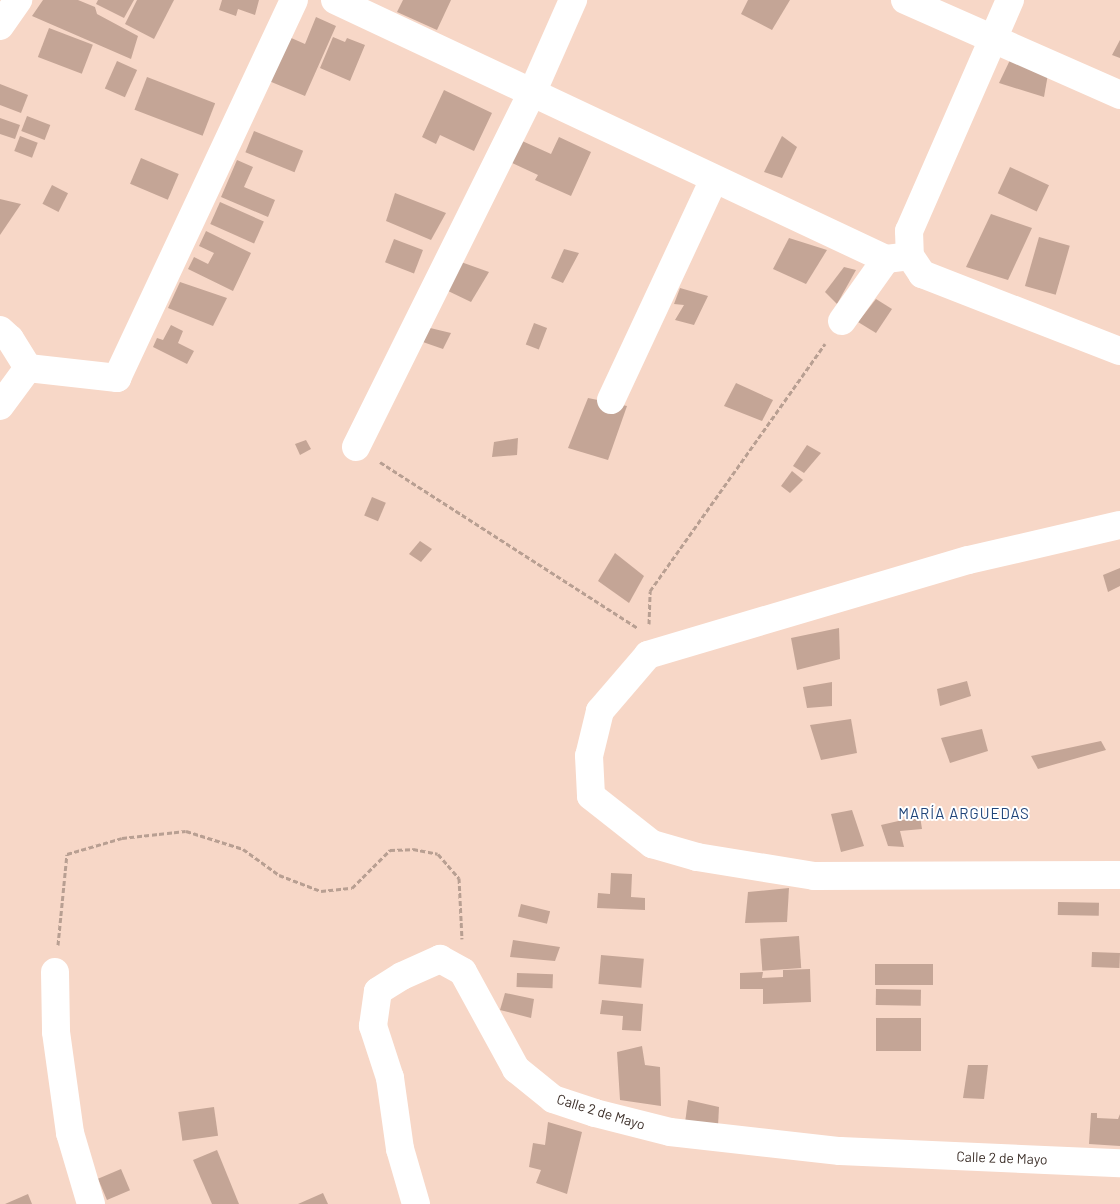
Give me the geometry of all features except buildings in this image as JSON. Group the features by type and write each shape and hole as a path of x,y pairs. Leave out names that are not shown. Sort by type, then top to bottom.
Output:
{"street":[{"path":"0,26 18,0"},
{"path":"28,368 117,378 294,0"},
{"path":"335,0 714,179 898,258 922,274 1120,351"},
{"path":"356,447 532,93 573,0"},
{"path":"904,0 1120,95"},
{"path":"842,321 898,258 1010,0"},
{"path":"611,400 714,179"},
{"path":"0,330 10,339 28,368"},
{"path":"0,406 28,368"},
{"path":"1120,525 968,560 649,645 600,711 589,756 591,796 652,844 697,856 814,876 1120,875"},
{"path":"416,1204 400,1148 390,1078 373,1026 378,991 402,976 440,959 463,972"},
{"path":"56,972 56,1032 70,1133 91,1204"},
{"name":"Calle 2 de Mayo","path":"463,972 516,1069 553,1099 594,1113 670,1132 840,1151 1120,1163"}],"path":[{"path":"649,645 650,591 842,321"},
{"path":"356,447 649,645"},
{"path":"56,972 67,854 122,838 186,832 243,849 279,875 321,891 352,888 390,850 413,849 438,854 459,878 463,972"}],"district":[{"name":"MARÍA ARGUEDAS","path":"964,814"}]}
